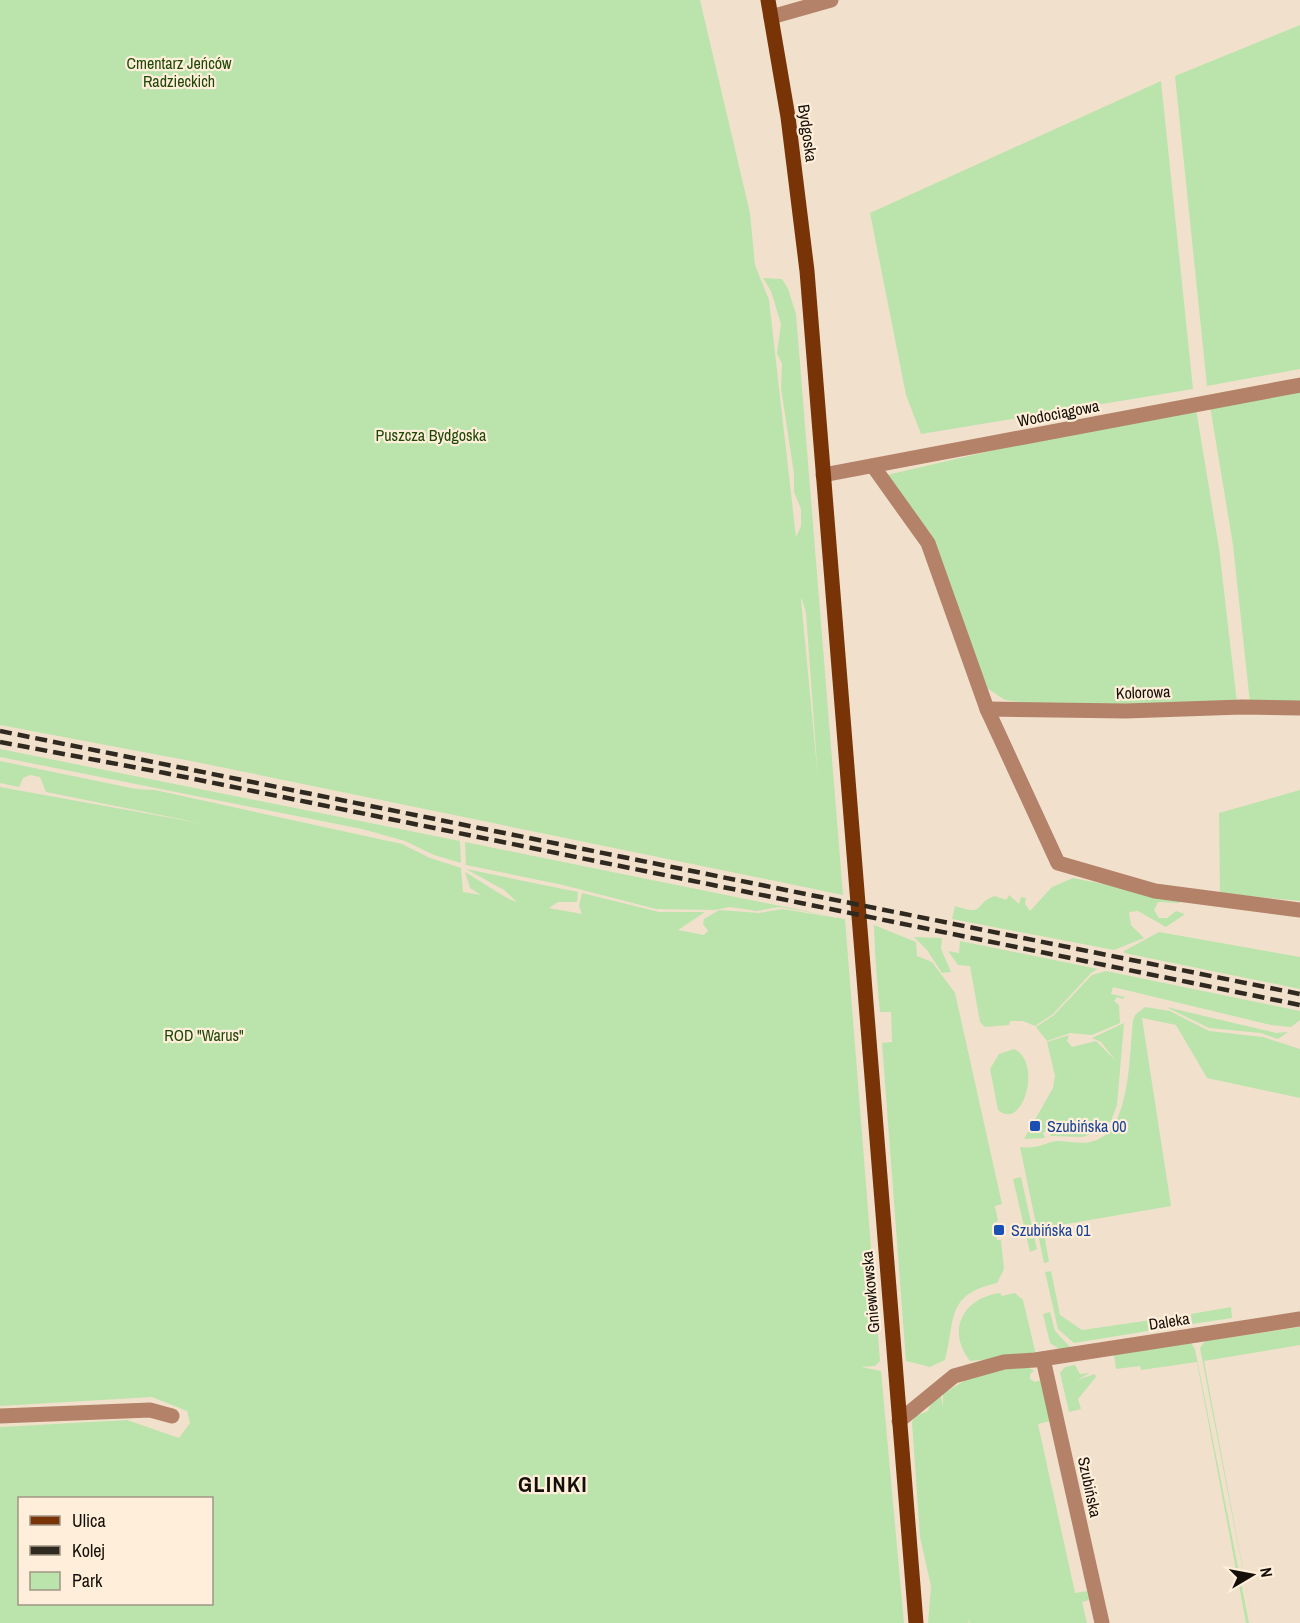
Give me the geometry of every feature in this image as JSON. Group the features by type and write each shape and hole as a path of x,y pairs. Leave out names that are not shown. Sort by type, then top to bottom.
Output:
{"main road":[{"name":"Bydgoska","path":"768,0 788,117 807,271 823,476"},
{"name":"Gniewkowska","path":"823,476 916,1623"}],"street":[{"path":"771,17 831,0"},
{"name":"Wodociągowa","path":"823,476 1300,385"},
{"path":"873,466 927,543 987,709 1058,863 1155,891 1300,910"},
{"name":"Kolorowa","path":"987,709 1126,711 1242,706 1300,708"},
{"name":"Daleka","path":"899,1421 954,1376 1004,1362 1043,1359 1300,1319"},
{"name":"Szubińska","path":"1043,1359 1102,1623"},
{"path":"0,1416 150,1410 172,1416"}],"green space":[{"name":"Puszcza Bydgoska","path":"0,0 700,0 750,213 755,265 769,300 796,537 801,526 801,509 794,492 794,474 781,388 782,364 777,353 781,324 771,291 763,278 782,279 788,289 796,314 843,895 196,762 0,725","holes":["801,599 806,613 818,778"]},
{"path":"1300,25 1300,369 1207,386 1175,76"},
{"path":"1161,81 1193,389 921,434 906,395 870,213"},
{"path":"1300,384 1300,703 1250,703 1233,545 1209,400"},
{"path":"1195,403 1219,548 1237,703 1043,705 1005,700 987,688 957,614 930,532 884,482 887,475"},
{"path":"0,749 460,841 461,863 434,855 405,841 362,829 0,757"},
{"name":"ROD \"Warus\"","path":"0,761 136,789 155,790 402,844 430,858 461,868 463,892 481,895 470,888 465,872 517,902 504,890 466,869 578,892 577,902 558,902 549,908 582,914 579,906 582,893 659,912 705,912 678,930 704,935 708,931 703,924 704,919 719,910 759,913 782,909 845,919 880,1361 875,1366 861,1367 881,1371 904,1623 0,1623 0,1427 127,1420 179,1438 190,1423 187,1411 152,1397 0,1406 0,787 205,824 46,792 40,777 30,775 23,778 19,787 0,783"},
{"path":"1300,790 1300,901 1220,893 1219,813"},
{"path":"465,842 825,915 779,907 757,911 730,907 714,910 656,909 563,885 466,865"},
{"path":"1073,878 1183,900 1179,903 1158,902 1154,910 1159,918 1167,918 1176,911 1185,914 1166,927 1138,911 1129,912 1131,925 1144,938 1114,950 952,919 955,906 976,910 995,896 1006,900 1009,895 1019,904 1021,897 1026,898 1025,904 1030,911 1052,887"},
{"path":"874,925 916,942 917,956 932,962 955,993 1002,1204 995,1206 998,1221 993,1223 997,1240 1001,1240 1004,1269 997,1283 968,1294 961,1302 953,1321 945,1360 930,1367 906,1361 882,1043 892,1042 891,1012 880,1012"},
{"path":"1159,932 1300,957 1300,989 1124,953"},
{"path":"914,937 942,938 941,949 951,972 942,973 927,950"},
{"path":"960,941 1098,969 1091,973 1053,1014 1035,1026 1023,1021 1010,1021 1009,1025 985,1027 980,1022 970,966 958,965 948,951 959,953"},
{"path":"1106,971 1300,1011 1300,1020 1291,1027 1271,1025 1113,987 1111,994 1125,997 1123,999 1117,997 1114,1001 1119,1005 1120,1023 1092,1035 1070,1033 1047,1041 1036,1027 1054,1015 1092,975"},
{"path":"1145,1007 1170,1011 1209,1031 1263,1037 1300,1049 1300,1098 1207,1078 1176,1025 1142,1018 1171,1206 1043,1228 1049,1262 1044,1263 1020,1147 1060,1141 1088,1142 1097,1140 1108,1132 1116,1120 1126,1088 1133,1021 1135,1015"},
{"path":"1166,1007 1276,1033 1288,1032 1278,1039 1261,1033 1209,1028"},
{"path":"1124,1023 1117,1105 1111,1121 1099,1130 1083,1137 1051,1136 1048,1130 1043,1133 1045,1138 1024,1139 1053,1088 1055,1076 1047,1042 1069,1035 1067,1041 1072,1047 1096,1041 1116,1061 1101,1042 1092,1038"},
{"path":"1014,1049 1023,1056 1028,1080 1022,1104 1015,1112 1007,1114 998,1110 990,1069 999,1054"},
{"path":"1021,1177 1037,1249 1030,1252 1013,1179"},
{"path":"1051,1271 1060,1315 1082,1330 1158,1319 1160,1329 1074,1343 1058,1329 1045,1272"},
{"path":"1000,1293 1002,1296 1015,1293 1023,1300 1036,1355 970,1361 959,1338 962,1317 976,1301"},
{"path":"1231,1307 1232,1318 1192,1324 1191,1314"},
{"path":"1050,1312 1055,1331 1071,1348 1059,1349 1050,1343 1043,1314"},
{"path":"1188,1314 1189,1325 1162,1329 1161,1319"},
{"path":"1300,1327 1300,1345 1204,1361 1253,1623 1200,1348 1205,1341"},
{"path":"1191,1343 1195,1349 1249,1623 1246,1623 1197,1362 1141,1370 1140,1366 1116,1369 1114,1355"},
{"path":"1075,1365 1080,1374 1090,1373 1077,1380 1095,1374 1096,1377 1078,1399 1081,1409 1069,1412 1060,1373 1065,1367"},
{"path":"1003,1366 1029,1368 1034,1371 1030,1374 1030,1379 1035,1382 1041,1380 1050,1421 1038,1424 1075,1593 1087,1591 1089,1600 1082,1602 1087,1623 970,1623 968,1618 969,1623 928,1623 931,1586 920,1537 912,1422 915,1416 928,1411 930,1405 941,1395 943,1408 943,1394 972,1376"}],"railway":[{"path":"0,731 1300,994"},
{"path":"0,742 165,773 1300,1005"}],"place":[{"name":"Szubińska 00","path":"1035,1126"},
{"name":"Szubińska 01","path":"999,1230"}],"district":[{"name":"GLINKI","path":"553,1484"}],"park label":[{"name":"Cmentarz Jeńców Radzieckich","path":"179,72"}]}
